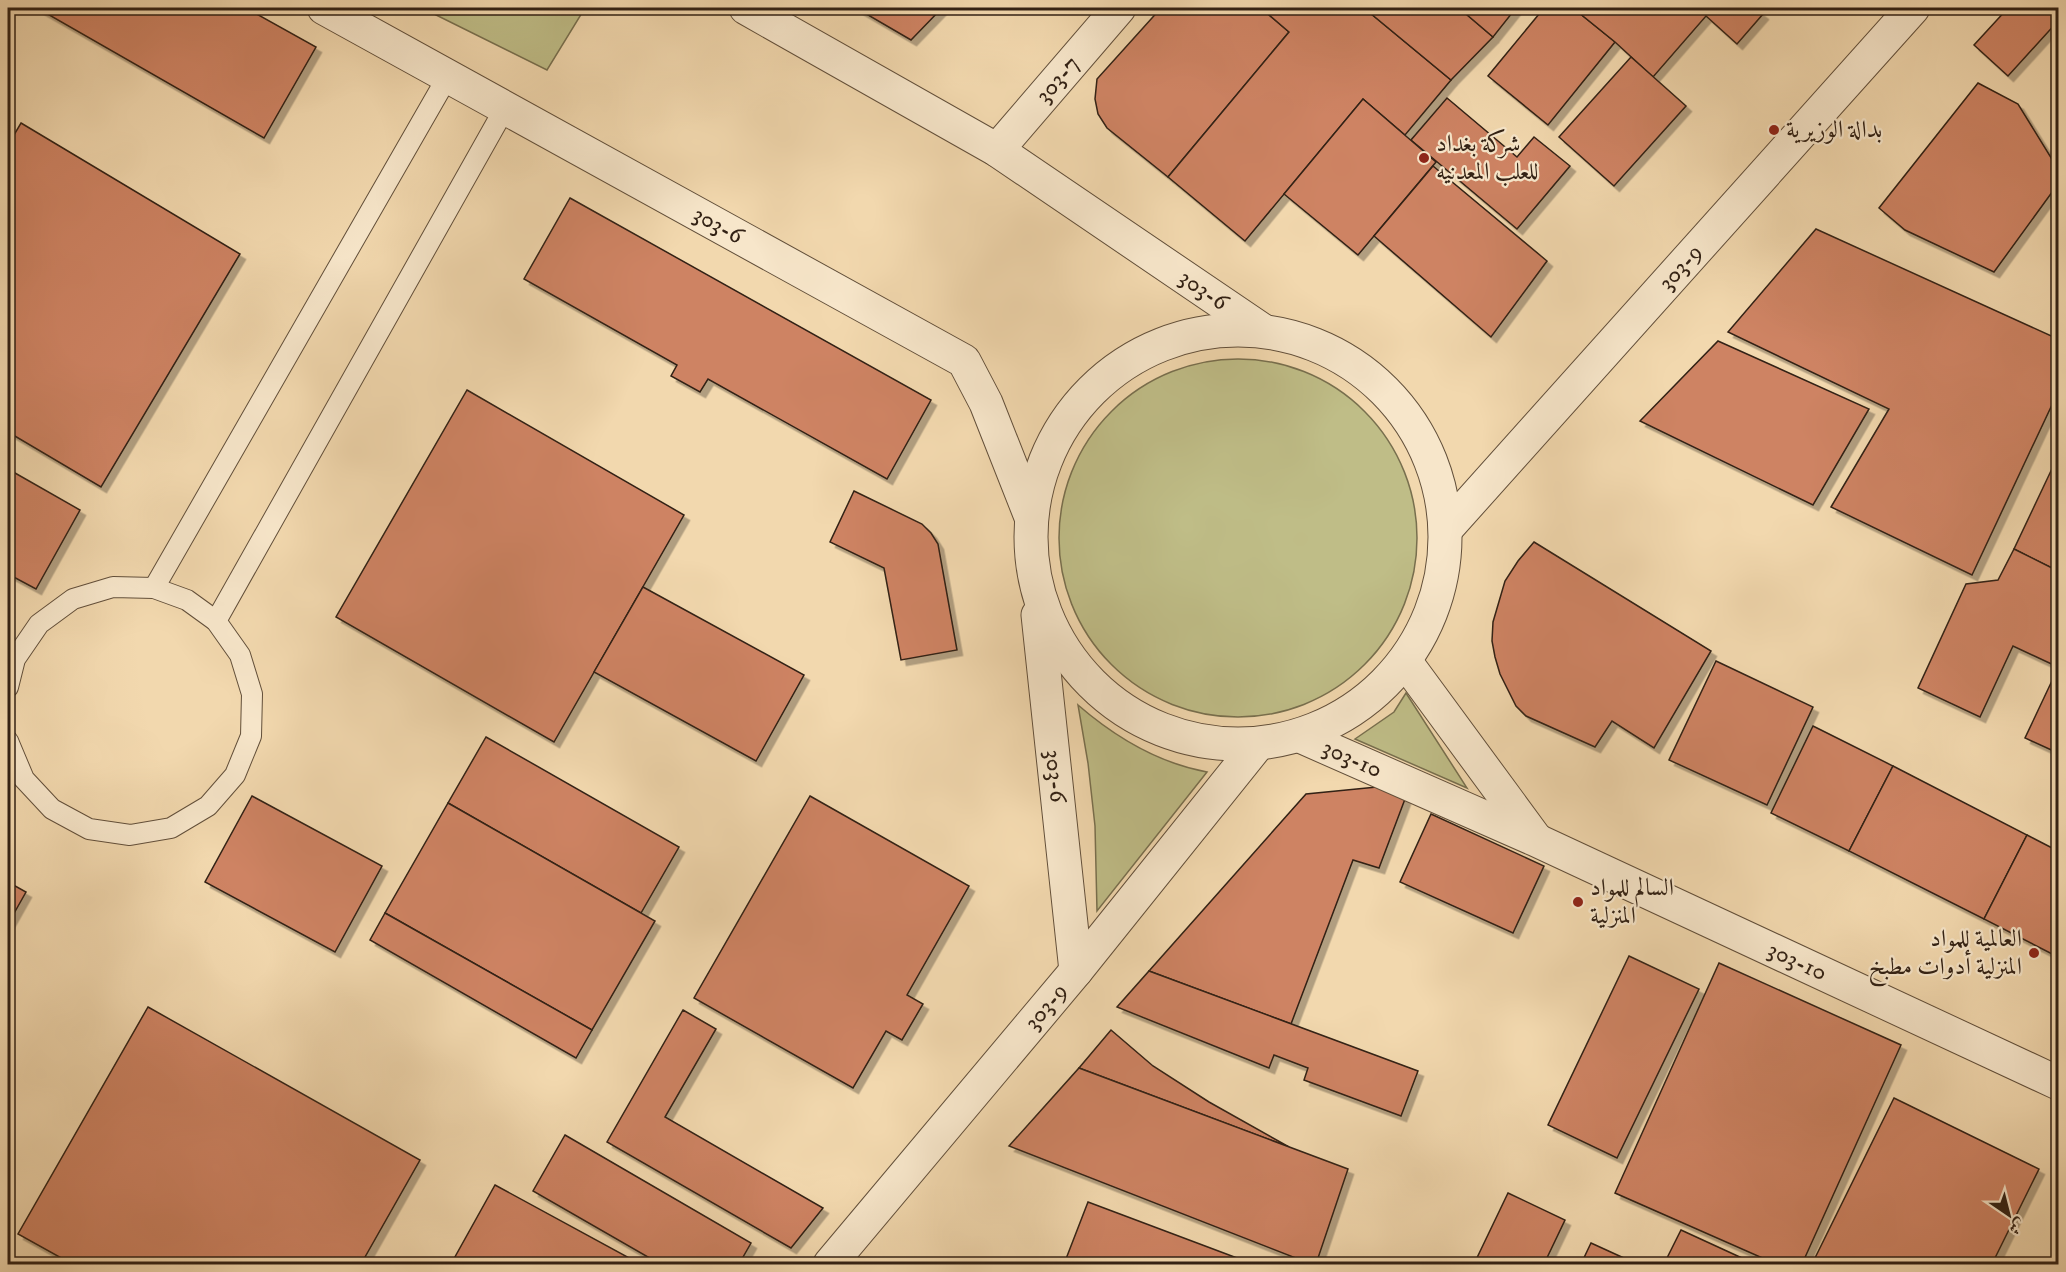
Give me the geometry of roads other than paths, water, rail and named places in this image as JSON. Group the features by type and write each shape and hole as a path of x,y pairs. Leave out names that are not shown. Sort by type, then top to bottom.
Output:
{"street":[{"name":"303-6","path":"324,8 964,361 986,403 1031,517"},
{"name":"303-6","path":"746,8 997,150 1262,330"},
{"name":"303-7","path":"997,150 1119,8"},
{"name":"303-9","path":"1446,528 1913,8"},
{"path":"1262,330 1319,345 1370,375 1394,400 1410,418 1436,471 1446,528 1437,599 1405,661 1358,707 1300,736 1258,744 1197,742 1141,722 1092,686 1056,639 1035,583 1031,517 1048,454 1083,398 1135,357 1196,333 1262,330"},
{"name":"303-6","path":"1035,583 1076,971"},
{"name":"303-10","path":"1405,661 1536,840"},
{"name":"303-10","path":"1300,736 1536,840 2058,1083"},
{"name":"303-9","path":"830,1264 1076,971 1258,744"}],"lane":[{"path":"154,588 448,76"},
{"path":"216,621 505,108"},
{"path":"8,687 15,659 39,624 73,599 113,587 154,588 187,600 216,621 240,655 252,694 250,736 235,775 208,806 171,828 130,835 89,829 52,809 24,779 8,741"}],"place":[{"name":"بدالة الوزيرية","path":"1774,130"},
{"name":"شركة بغداد للعلب المعدنيه","path":"1424,158"},
{"name":"السالم للمواد المنزلية","path":"1578,902"},
{"name":"العالمية للمواد المنزلية أدوات مطبخ","path":"2034,953"}]}
